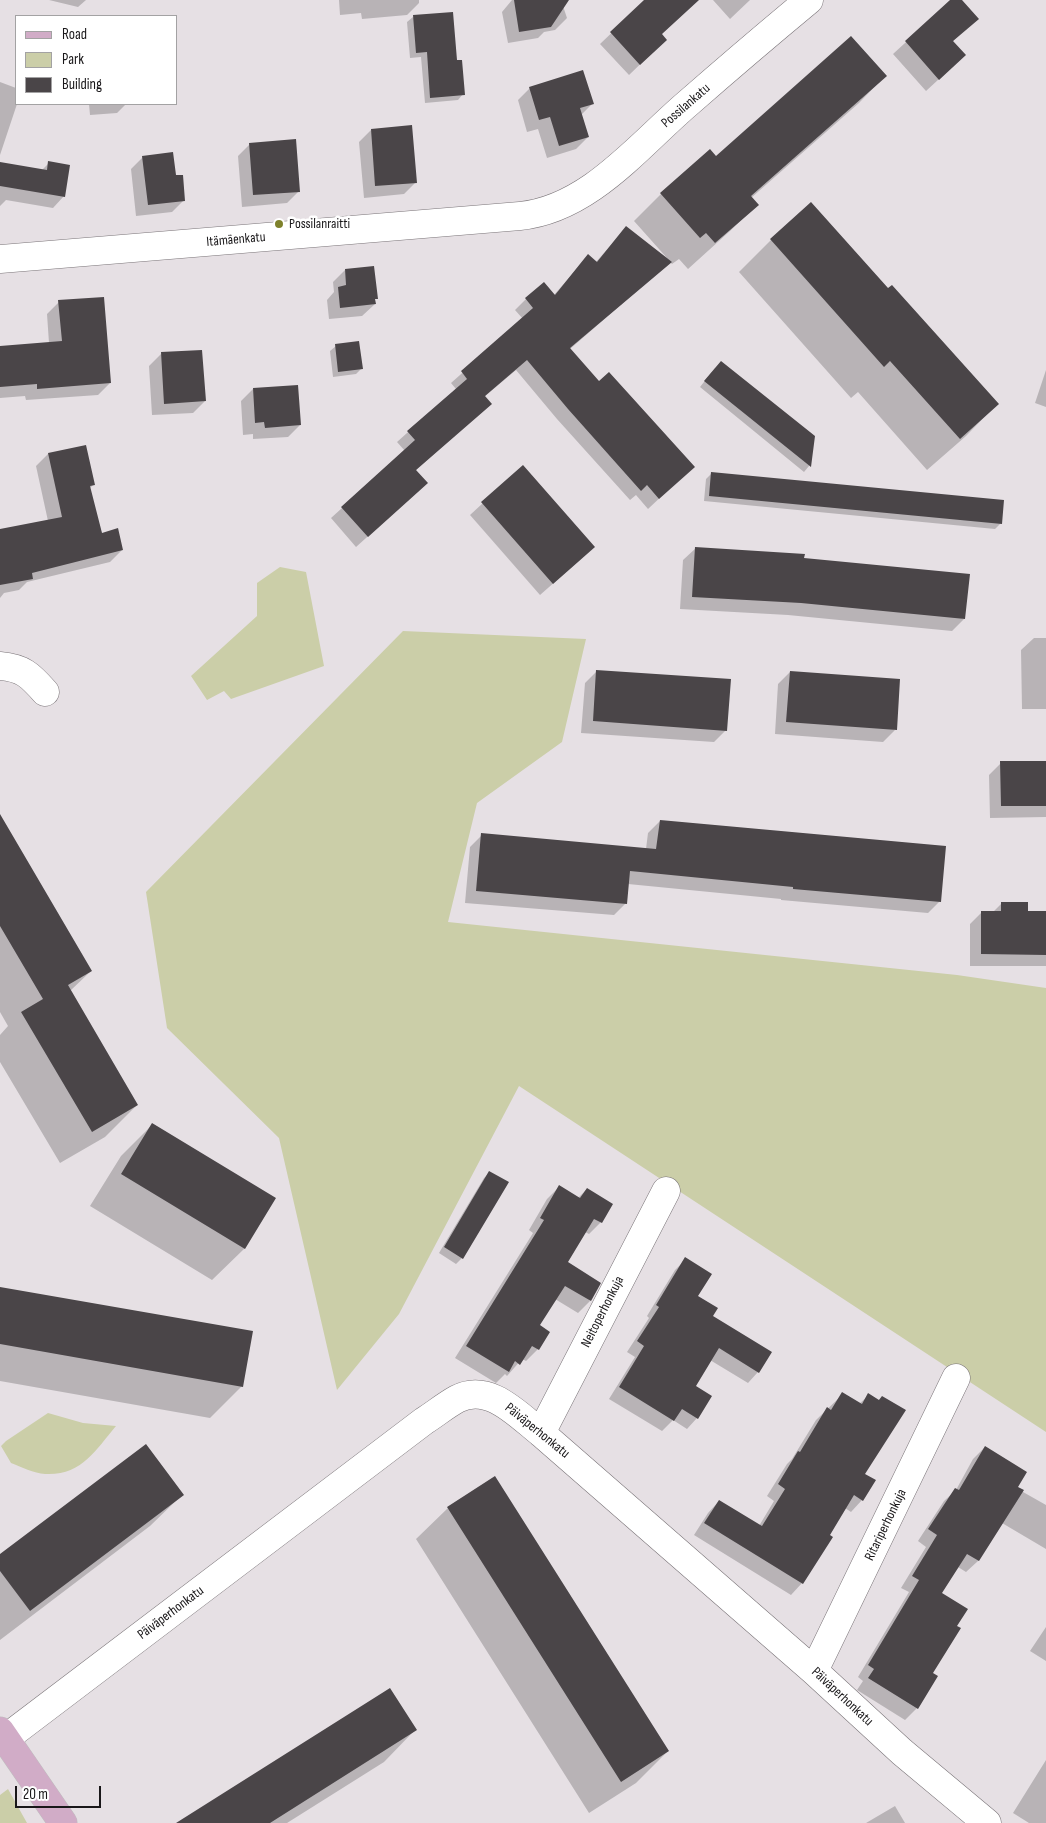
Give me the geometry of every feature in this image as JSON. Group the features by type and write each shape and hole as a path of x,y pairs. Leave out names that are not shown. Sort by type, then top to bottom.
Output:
{"main road":[{"path":"3,1734 63,1823"}],"street":[{"name":"Possilankatu","path":"560,207 596,185 686,104 809,0"},
{"name":"Itämäenkatu","path":"0,259 525,216 560,207"},
{"path":"0,666 23,670 45,692"},
{"name":"Neitoperhonkuja","path":"541,1433 666,1191"},
{"name":"Ritariperhonkuja","path":"814,1671 956,1378"},
{"name":"Päiväperhonkatu","path":"3,1734 458,1398 475,1395 490,1396 505,1405 541,1433 814,1671 902,1752 987,1823"}],"green space":[{"path":"280,567 306,572 324,666 231,699 224,691 207,700 191,676 257,616 257,583"},
{"path":"403,631 586,639 562,742 477,803 448,922 957,975 1046,988 1046,1432 519,1086 399,1314 337,1390 279,1138 167,1028 146,892"},
{"path":"48,1413 83,1423 116,1426 94,1453 78,1466 68,1471 58,1474 45,1474 11,1463 1,1446"},
{"path":"8,1789 27,1823 0,1823 0,1795"}],"building":[{"path":"514,0 569,0 551,27 519,32"},
{"path":"644,0 699,0 662,34 667,40 640,65 610,32"},
{"path":"950,0 962,0 979,19 953,41 966,55 939,80 905,41"},
{"path":"453,12 457,60 462,60 465,95 430,98 427,52 416,53 413,15"},
{"path":"851,36 887,76 751,196 759,205 715,243 706,233 700,238 660,193 710,149 716,156"},
{"path":"583,70 594,104 580,108 589,137 559,146 550,117 539,120 529,87"},
{"path":"412,125 417,183 375,186 371,129"},
{"path":"296,139 300,192 253,195 249,143"},
{"path":"173,152 176,175 183,175 185,201 148,205 142,156"},
{"path":"48,161 70,165 65,197 0,186 0,162 47,170"},
{"path":"811,202 888,288 892,285 999,404 960,439 890,361 884,367 770,239"},
{"path":"626,226 672,262 570,348 599,381 609,372 695,467 659,499 647,485 641,491 527,360 485,396 492,404 416,470 428,483 368,537 341,507 415,440 407,431 467,379 461,371 533,308 525,298 544,282 555,295 588,254 597,262"},
{"path":"374,266 378,299 375,299 376,304 340,308 338,287 346,285 345,269"},
{"path":"104,297 111,383 37,389 37,384 0,387 0,346 62,341 58,300"},
{"path":"359,341 363,369 338,372 335,344"},
{"path":"202,350 206,401 164,404 161,352"},
{"path":"721,361 815,436 811,467 704,381"},
{"path":"298,385 301,425 265,428 264,422 255,423 253,388"},
{"path":"86,445 95,485 90,486 102,533 118,528 123,550 32,573 33,579 0,585 0,529 62,517 48,453"},
{"path":"523,465 595,547 553,584 481,502"},
{"path":"711,472 1004,500 1002,524 709,496"},
{"path":"695,547 805,554 804,558 970,574 965,619 801,603 692,597"},
{"path":"596,670 731,679 727,731 593,721"},
{"path":"790,671 900,679 897,730 786,722"},
{"path":"1000,761 1046,761 1046,806 1001,806"},
{"path":"0,814 92,971 68,985 138,1105 92,1132 21,1012 43,999 0,926"},
{"path":"660,820 946,846 941,902 793,889 793,887 630,871 627,904 476,891 481,833 656,849"},
{"path":"1001,902 1028,902 1028,911 1046,911 1046,955 981,954 981,911 1001,911"},
{"path":"152,1123 276,1198 245,1249 121,1174"},
{"path":"489,1171 509,1182 463,1259 444,1247"},
{"path":"559,1185 580,1198 587,1188 613,1204 602,1223 594,1219 568,1262 601,1283 591,1301 565,1286 540,1325 550,1332 539,1350 532,1346 520,1365 515,1361 509,1372 466,1346 544,1220 540,1218"},
{"path":"685,1257 712,1274 698,1296 718,1308 713,1316 772,1352 759,1373 719,1348 696,1386 712,1396 698,1419 682,1409 674,1421 619,1387 644,1346 637,1341 659,1307 656,1305"},
{"path":"0,1287 253,1331 243,1387 0,1344"},
{"path":"842,1392 862,1404 868,1393 879,1400 882,1396 906,1410 865,1474 876,1480 863,1501 854,1495 830,1535 833,1537 803,1584 704,1523 719,1500 762,1526 785,1489 778,1484 827,1407 831,1410"},
{"path":"146,1444 184,1495 30,1611 0,1571 0,1554"},
{"path":"985,1446 1027,1472 1018,1487 1024,1490 979,1561 967,1554 942,1593 968,1609 957,1626 961,1628 933,1673 938,1676 918,1709 868,1678 874,1669 868,1665 919,1580 912,1576 937,1535 928,1529 955,1488 959,1490"},
{"path":"495,1476 669,1751 621,1782 447,1507"},
{"path":"390,1688 417,1730 270,1823 176,1823"}],"place":[{"name":"Possilanraitti","path":"279,224"}]}
